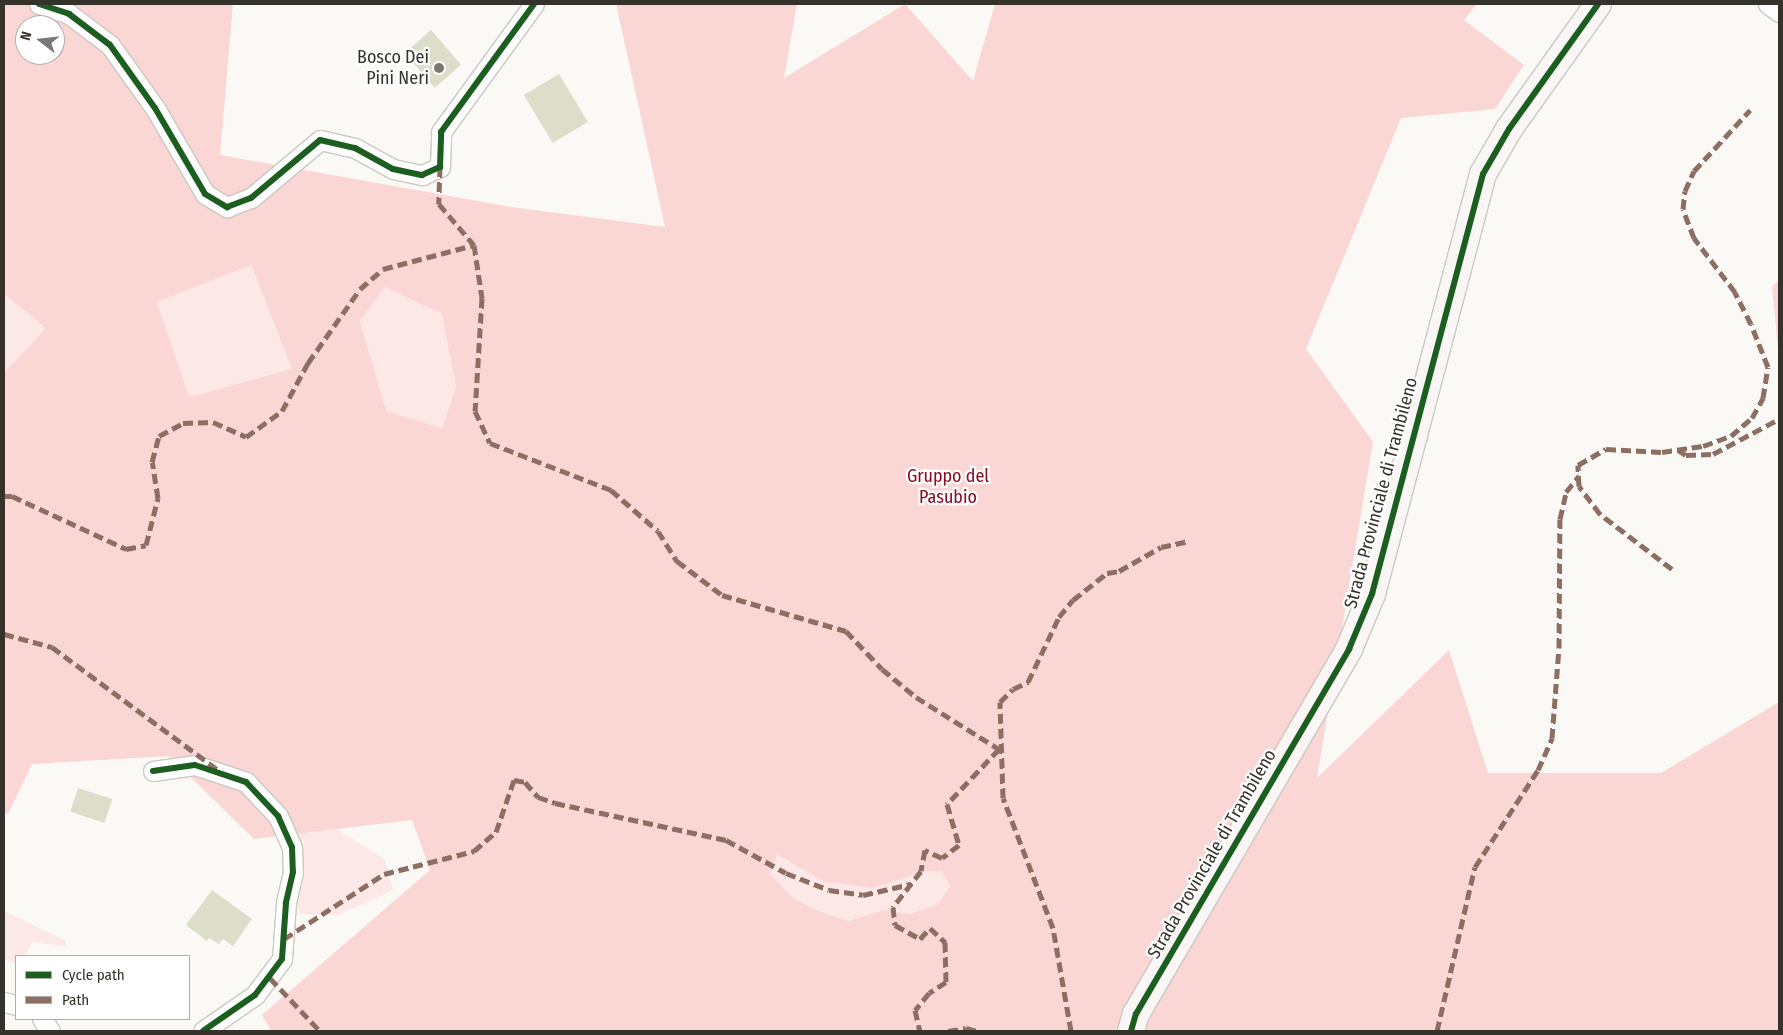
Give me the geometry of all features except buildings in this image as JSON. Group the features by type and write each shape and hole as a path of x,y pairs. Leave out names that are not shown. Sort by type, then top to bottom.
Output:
{"street":[{"path":"39,4 69,14 110,45 155,108 206,194 227,207 251,198 320,140 354,148 394,168 422,175 440,167 441,132 534,4"},
{"name":"Strada Provinciale di Trambileno","path":"1131,1031 1136,1014 1349,649 1372,594 1483,174 1509,129 1598,4"},
{"path":"1768,4 1779,12"},
{"path":"154,772 195,765 246,782 278,816 292,847 293,872 286,903 282,959 255,995 203,1031"},
{"path":"43,1020 50,1031"}],"shaded area":[{"path":"251,265 292,369 189,397 157,302"},
{"path":"385,287 442,314 456,386 442,428 386,411 360,321"},
{"path":"4,294 46,328 4,373"},
{"path":"337,829 385,860 393,890 339,915 300,914 296,900 302,852 295,834"},
{"path":"776,855 825,882 873,888 927,871 942,871 950,886 938,904 911,914 884,910 849,921 816,910 792,897 770,874"},
{"path":"4,911 66,941 65,946 32,942 26,955 15,955 15,964 4,959"}],"green space":[{"name":"Gruppo del Pasubio","path":"4,4 233,4 220,155 511,207 665,227 616,4 797,4 784,78 905,4 973,81 995,4 1477,4 1464,20 1524,65 1495,109 1401,118 1306,349 1373,442 1317,778 1449,650 1488,773 1661,773 1779,702 1779,1031 271,1031 262,1015 430,870 412,820 254,839 169,756 32,764 8,814 4,813 4,373 46,328 4,294","holes":["251,265 292,369 189,397 157,302","385,287 442,314 456,386 442,428 386,411 360,321","777,855 825,882 873,888 927,871 942,871 950,886 938,904 911,914 884,910 849,921 816,910 792,897 770,874"]},
{"path":"1779,280 1779,359 1772,286"}],"marked path":[{"path":"1672,569 1600,514 1579,486 1578,465 1606,449 1662,452 1703,446 1731,436 1752,418 1763,398 1768,367 1751,324 1735,292 1694,238 1683,209 1685,191 1694,171 1750,110"},
{"path":"440,167 439,204 474,245 482,298 475,411 490,443 611,490 658,531 677,561 722,595 846,631 882,669 916,697 999,749 947,804 959,845 942,858 925,850 921,871 893,907 895,925 920,939 930,928 945,942 946,982 929,993 915,1010 920,1031"},
{"path":"4,496 12,496 126,549 146,545 158,498 152,462 159,436 183,423 213,422 246,437 282,411 308,363 360,289 383,269 474,245"},
{"path":"1678,450 1686,455 1713,454 1779,419"},
{"path":"1437,1031 1475,867 1538,770 1552,738 1559,648 1560,519 1566,492 1579,476"},
{"path":"1071,1031 1053,928 1003,798 1000,702 1013,689 1028,682 1059,617 1073,600 1107,573 1119,571 1161,547 1189,541"},
{"path":"4,634 52,647 217,769"},
{"path":"284,939 384,874 474,851 496,832 514,780 525,782 538,797 555,803 726,840 786,873 829,890 863,895 911,884"},
{"path":"270,978 320,1031"},
{"path":"948,1031 966,1028 977,1031"}],"cycle path":[{"path":"39,4 69,14 110,45 155,108 205,194 227,207 251,198 320,140 355,148 393,169 422,175 440,167 441,132 534,4"},
{"path":"1131,1031 1136,1014 1349,649 1372,594 1483,174 1509,129 1598,4"},
{"path":"153,771 195,765 246,782 278,816 292,847 293,872 286,903 282,959 255,995 203,1031"}],"place":[{"name":"Bosco Dei Pini Neri","path":"439,68"}]}
